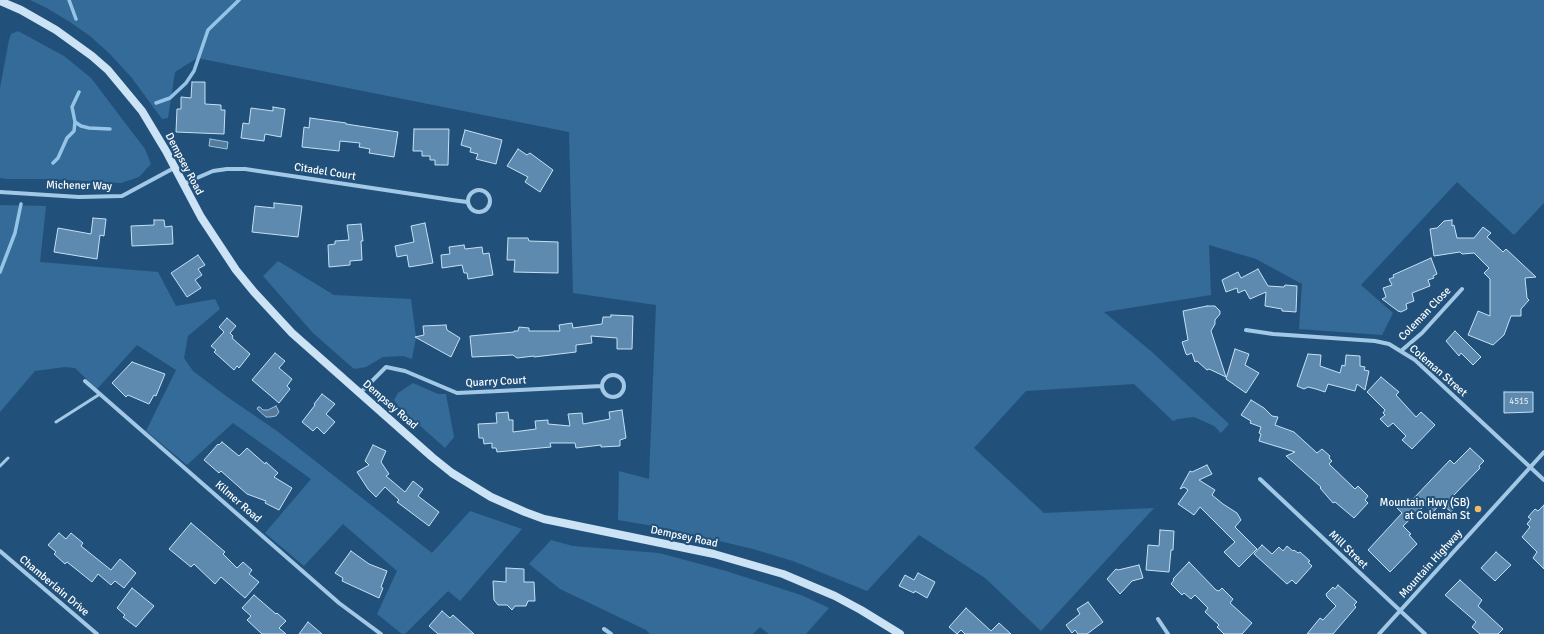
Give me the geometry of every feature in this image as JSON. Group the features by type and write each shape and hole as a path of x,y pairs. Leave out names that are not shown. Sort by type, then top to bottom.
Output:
{"street":[{"name":"Dempsey Road","path":"0,1 21,10 56,30 92,56 108,70 142,112 154,130 215,240 254,292 292,333 452,473 476,489 506,504 544,519 714,554 783,574 835,596 900,634"},
{"name":"Michener Way","path":"0,192 79,197 122,196 174,168"},
{"name":"Citadel Court","path":"183,184 213,171 227,169 245,170 467,202"},
{"path":"480,190 489,195 490,202 488,209 485,211 477,212 470,209 467,202 473,191 480,190"},
{"name":"Coleman Close","path":"1402,351 1422,333 1462,289"},
{"name":"Coleman Street","path":"1246,330 1273,334 1375,341 1389,344 1415,360 1544,480"},
{"name":"Quarry Court","path":"360,394 386,367 405,371 457,393 602,386"},
{"path":"611,374 621,377 624,383 622,394 616,397 611,397 604,393 602,386 604,379 611,374"},
{"name":"Kilmer Road","path":"85,381 339,603 382,634"},
{"name":"Mountain Highway","path":"1379,634 1544,452"},
{"name":"Mill Street","path":"1260,479 1425,634"},
{"name":"Chamberlain Drive","path":"0,551 97,634"},
{"path":"1158,619 1168,634"},
{"path":"604,629 611,634"}],"lane":[{"path":"56,422 100,394"},
{"path":"0,466 8,458"}],"shaded area":[{"path":"30,0 1544,0 1544,203 1514,235 1457,182 1361,285 1393,313 1382,335 1299,329 1302,284 1256,259 1209,245 1211,295 1104,312 1152,352 1229,424 1221,433 1214,426 1194,417 1173,421 1134,384 1026,391 974,448 1044,513 1154,508 1041,631 985,578 919,535 867,591 793,561 753,549 665,528 618,520 619,471 649,479 656,305 573,293 569,132 197,58 175,72 168,118 162,119 132,78 110,54 90,36 70,22"},
{"path":"18,31 64,56 91,78 145,149 151,164 139,177 121,183 0,178 0,88 9,40 11,34"},
{"path":"210,139 228,142 227,149 209,146"},
{"path":"0,205 46,206 40,262 158,272 176,306 215,299 220,309 188,336 184,358 193,371 277,431 432,553 470,511 522,529 460,601 448,591 405,634 402,634 377,614 397,571 343,524 304,566 265,533 311,479 233,423 187,465 146,431 176,370 137,345 97,389 75,368 65,367 35,371 0,412"},
{"path":"278,261 334,295 411,299 416,337 412,359 403,356 383,357 366,367 354,369 313,333 263,276"},
{"path":"413,383 438,394 446,394 454,437 445,448 399,407 394,400 398,393"},
{"path":"276,406 279,412 276,416 270,417 266,417 257,409 260,407 263,410 268,410"},
{"path":"551,540 573,546 659,553 726,571 801,595 829,608 806,634 769,634 760,627 753,634 650,634 646,630 560,589 529,564"}],"building":[{"path":"192,82 205,82 205,104 221,105 221,110 225,110 224,134 176,132 177,109 181,109 181,97 191,98"},
{"path":"273,107 285,109 281,137 265,134 264,141 241,138 243,123 249,124 251,108 273,111"},
{"path":"310,118 398,132 394,157 369,153 370,149 359,147 360,143 340,141 339,151 302,147 304,127 309,128"},
{"path":"414,129 449,129 448,165 435,165 435,160 430,160 430,156 422,156 422,151 413,151"},
{"path":"465,130 502,140 496,164 476,159 478,154 470,152 471,148 461,145"},
{"path":"518,149 527,155 530,153 553,170 540,192 525,182 528,177 507,166"},
{"path":"274,203 302,206 298,237 252,232 255,206 274,208"},
{"path":"93,218 106,219 104,236 100,235 97,259 54,252 58,228 91,234"},
{"path":"154,220 164,220 165,227 172,226 173,244 132,246 131,226 154,225"},
{"path":"1452,220 1452,226 1454,225 1457,238 1474,238 1483,227 1491,233 1487,237 1503,252 1506,249 1536,277 1525,278 1527,298 1529,300 1521,309 1521,316 1511,316 1504,335 1493,345 1468,335 1478,311 1490,316 1490,279 1484,273 1489,268 1474,253 1462,254 1460,252 1434,256 1430,229 1437,228 1444,221"},
{"path":"425,223 433,263 409,267 407,255 397,257 395,246 414,242 411,226"},
{"path":"361,224 363,241 361,241 362,260 350,261 350,265 329,267 328,245 335,244 335,241 349,240 347,225"},
{"path":"508,238 528,238 529,241 558,242 558,273 514,272 515,260 507,260"},
{"path":"464,245 465,249 482,247 483,254 489,253 493,275 468,279 467,273 464,273 462,265 442,268 441,255 450,254 449,247"},
{"path":"198,255 205,265 198,269 202,275 195,280 201,288 187,297 171,273"},
{"path":"1431,258 1437,274 1433,276 1434,278 1428,280 1430,286 1412,293 1414,301 1406,304 1407,309 1401,312 1398,311 1382,299 1386,297 1383,288 1392,285 1389,279 1394,277 1393,275"},
{"path":"1258,269 1268,286 1297,286 1296,312 1282,311 1282,309 1265,306 1266,292 1250,299 1245,290 1238,293 1237,288 1226,292 1222,280 1238,272 1241,278"},
{"path":"1207,306 1215,306 1220,311 1220,314 1215,320 1215,324 1211,331 1226,377 1209,369 1207,370 1197,361 1195,362 1192,353 1186,354 1182,342 1188,340 1183,311"},
{"path":"611,315 633,316 632,349 617,349 617,338 591,336 592,343 576,345 576,352 517,358 513,355 472,357 470,336 514,332 518,331 519,327 529,328 529,331 560,331 559,325 572,323 573,328 602,324 603,317 611,317"},
{"path":"227,318 236,326 230,333 233,336 232,338 250,354 239,368 237,366 234,370 214,352 216,350 211,346 224,332 219,327"},
{"path":"446,325 447,330 460,338 451,357 415,337 424,335 423,326"},
{"path":"1455,331 1481,357 1473,365 1461,353 1459,356 1446,341"},
{"path":"1235,349 1249,354 1245,365 1259,373 1246,393 1226,379"},
{"path":"275,353 285,361 279,368 292,379 287,386 290,389 279,403 252,380"},
{"path":"1308,354 1321,355 1320,366 1340,373 1342,365 1345,366 1346,355 1360,356 1360,366 1365,367 1364,370 1369,371 1365,390 1357,384 1355,391 1328,384 1325,392 1308,387 1304,389 1297,386"},
{"path":"132,362 165,374 156,396 154,395 149,404 128,395 126,397 112,383"},
{"path":"1381,377 1399,392 1396,395 1416,417 1421,412 1435,425 1412,449 1402,440 1406,436 1393,423 1388,427 1380,419 1385,415 1383,413 1385,410 1367,392"},
{"path":"1504,392 1533,392 1533,412 1504,413"},
{"path":"322,394 335,404 326,414 335,422 324,434 317,427 313,431 302,422"},
{"path":"1251,400 1264,408 1272,416 1278,417 1275,425 1294,432 1317,453 1322,449 1330,456 1329,458 1332,461 1329,464 1355,489 1358,486 1368,496 1365,500 1368,503 1354,518 1335,502 1333,503 1320,488 1321,487 1286,456 1295,452 1259,441 1261,427 1250,423 1251,421 1241,415"},
{"path":"622,410 626,438 620,440 620,446 601,447 601,445 576,448 575,443 550,443 551,447 497,452 496,448 492,448 492,443 484,444 483,438 479,438 478,424 497,423 496,413 508,412 509,420 513,420 513,432 536,429 535,421 548,420 548,424 570,426 568,414 582,413 583,424 610,419 609,412"},
{"path":"222,442 239,456 247,448 278,473 274,477 292,488 279,510 265,503 266,501 247,494 221,471 219,473 204,460 218,444 219,445"},
{"path":"373,445 386,451 381,462 389,474 386,476 405,492 413,481 423,489 418,496 439,512 429,526 397,502 399,500 385,487 376,497 368,489 357,472 369,465 365,461"},
{"path":"1470,448 1484,461 1479,466 1480,468 1453,496 1460,502 1451,512 1441,503 1433,512 1425,505 1403,526 1411,534 1409,535 1417,544 1390,572 1368,550 1402,513 1397,508 1407,498 1409,500 1411,498 1412,500 1450,460 1454,464"},
{"path":"1207,465 1212,474 1199,480 1215,490 1212,495 1237,513 1241,520 1235,527 1257,549 1239,567 1224,552 1235,542 1200,507 1194,515 1178,504 1188,490 1184,487 1180,489 1190,471 1192,472"},
{"path":"1544,505 1544,569 1533,558 1537,552 1522,537 1530,527 1527,524 1531,519 1528,517 1535,509 1538,511"},
{"path":"191,523 225,552 223,554 237,568 243,562 252,570 249,574 259,582 245,598 221,577 215,584 194,564 191,567 169,549"},
{"path":"1160,530 1174,531 1173,550 1171,550 1169,572 1146,570 1148,545 1159,546"},
{"path":"59,533 66,539 71,533 83,543 81,546 111,570 120,559 136,573 124,588 115,581 111,585 98,574 92,582 67,562 65,564 54,554 56,552 48,545"},
{"path":"1262,545 1272,554 1279,547 1283,551 1287,546 1293,551 1294,550 1298,553 1300,552 1310,561 1308,562 1312,566 1296,584 1292,580 1287,584 1254,554"},
{"path":"351,551 369,564 387,571 381,587 383,588 379,598 342,581 343,578 335,573"},
{"path":"1496,552 1511,565 1495,581 1481,568"},
{"path":"1189,562 1216,590 1219,591 1222,588 1233,599 1230,603 1252,623 1242,634 1224,634 1217,627 1219,625 1205,612 1208,608 1195,595 1191,599 1184,593 1182,595 1171,584 1174,580 1173,579"},
{"path":"1139,565 1143,578 1132,581 1120,594 1107,579 1116,569 1118,570"},
{"path":"506,568 524,569 524,582 534,582 535,601 528,601 526,606 515,606 512,610 507,605 498,605 494,600 493,581 506,582"},
{"path":"918,573 935,582 927,598 915,591 914,593 899,586 905,575 914,580"},
{"path":"1460,580 1482,600 1478,606 1503,629 1498,634 1480,634 1472,627 1476,622 1445,595"},
{"path":"1338,585 1357,602 1354,605 1356,607 1333,634 1307,634 1320,618 1323,620 1336,606 1326,594 1333,587 1335,589"},
{"path":"132,588 154,606 136,627 123,617 125,615 117,608"},
{"path":"254,595 286,621 279,628 286,634 262,634 247,620 251,616 242,608"},
{"path":"1088,602 1103,622 1087,634 1078,634 1075,630 1072,633 1066,625 1080,614 1077,609"},
{"path":"966,608 991,631 999,623 1011,634 965,634 961,630 957,634 949,627"},
{"path":"442,611 450,618 453,615 474,634 438,634 429,626"},
{"path":"308,622 322,634 299,634"}],"waterway":[{"path":"69,0 76,19"},
{"path":"156,103 170,98 186,83 194,71 208,30 239,0"},
{"path":"53,163 58,158 67,138 74,131 75,122 72,107 79,92"},
{"path":"75,122 81,126 89,128 110,129"},
{"path":"0,272 15,233 21,204"}],"place":[{"name":"Mountain Hwy (SB) at Coleman St","path":"1478,509"}]}
